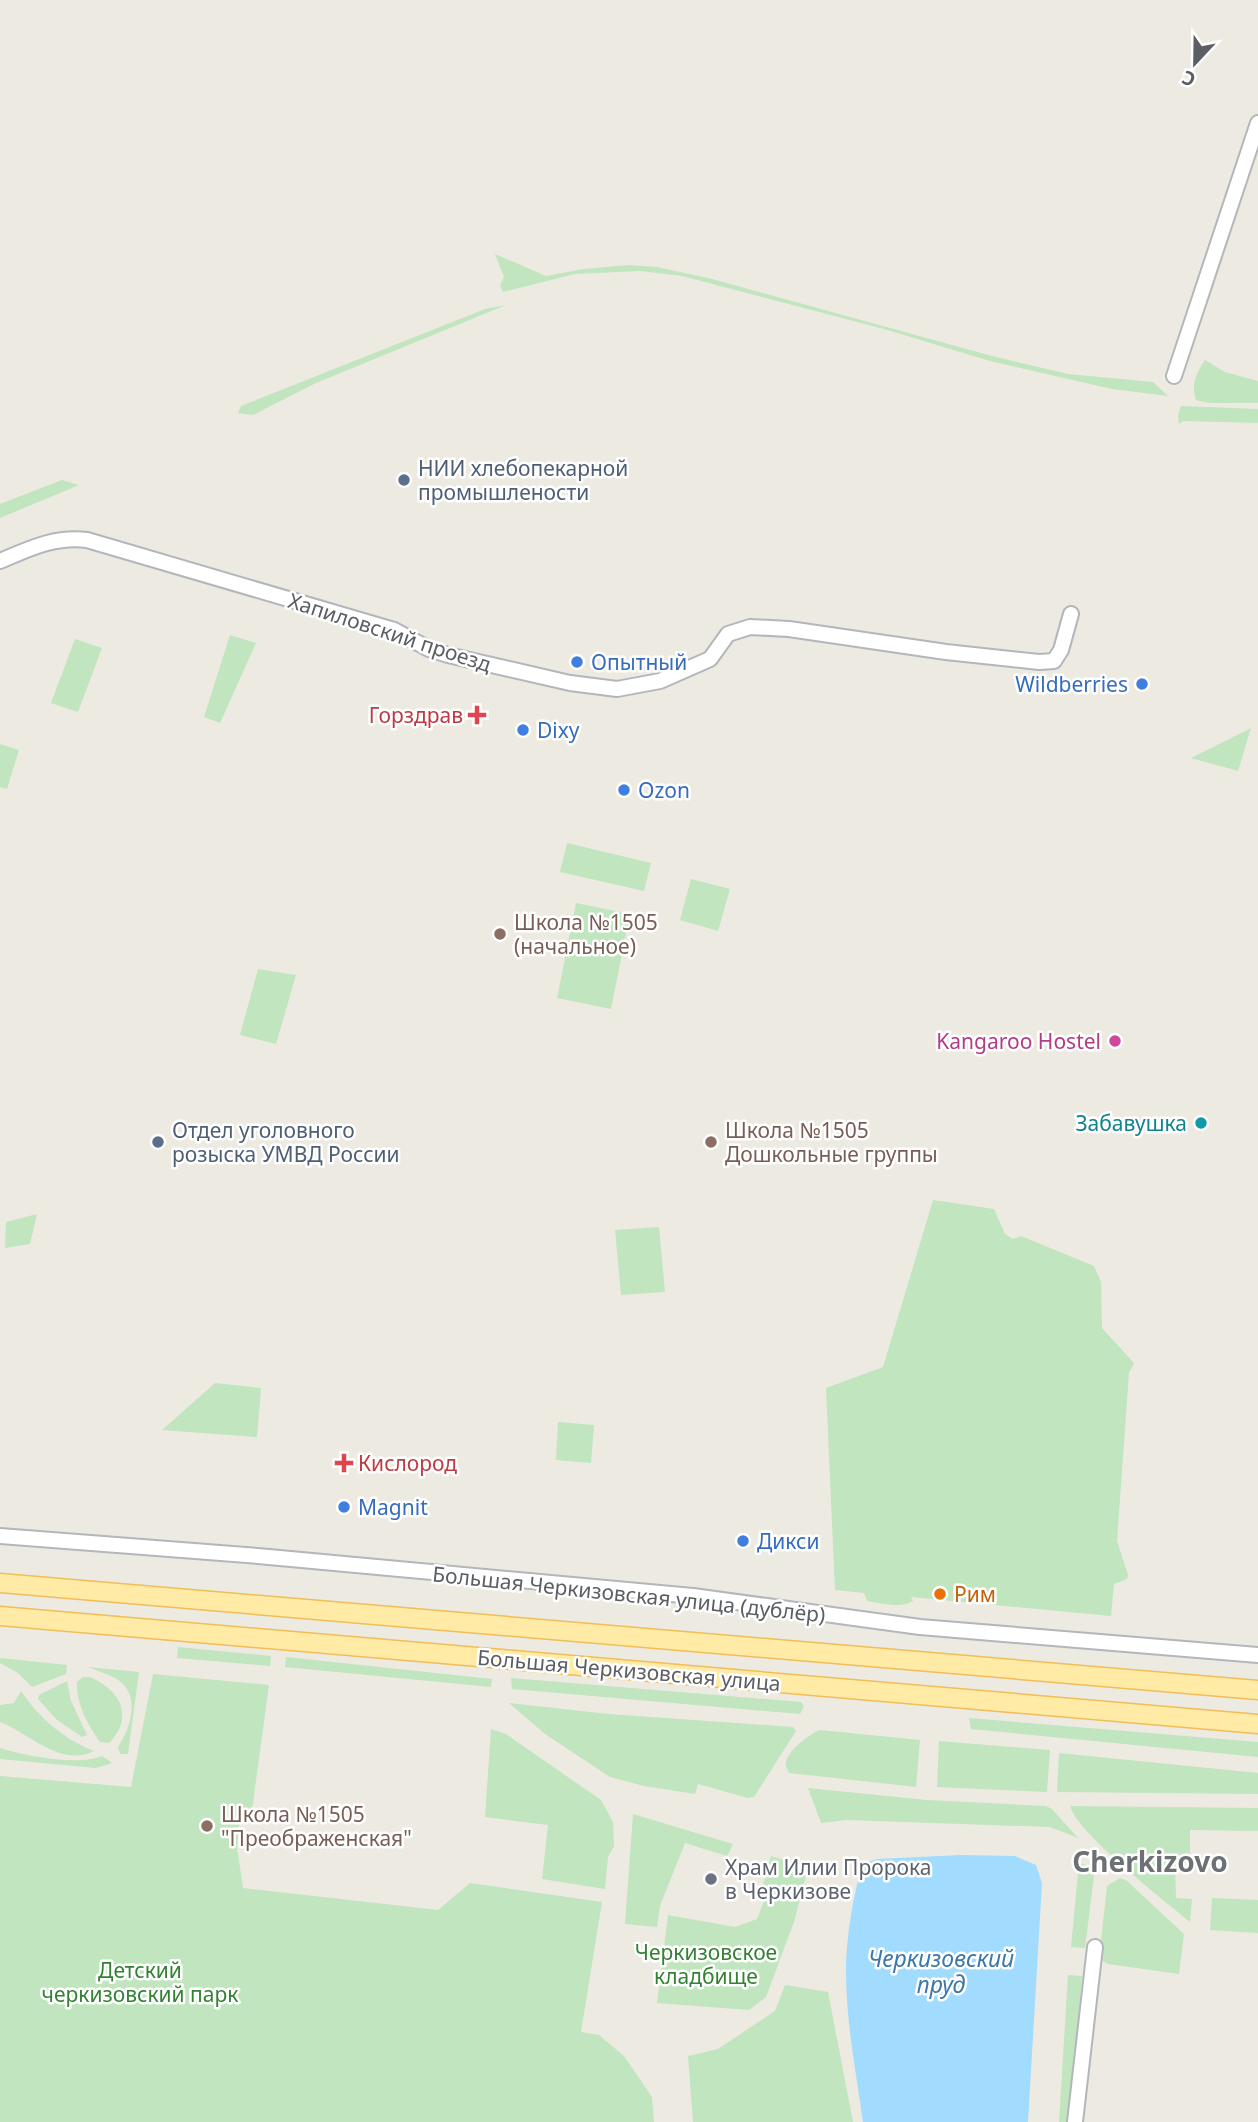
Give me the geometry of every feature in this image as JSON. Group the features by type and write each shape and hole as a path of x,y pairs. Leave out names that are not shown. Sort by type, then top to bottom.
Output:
{"main road":[{"name":"Большая Черкизовская улица","path":"0,1583 1258,1690"},
{"name":"Большая Черкизовская улица","path":"0,1616 1258,1724"}],"street":[{"path":"1174,376 1258,123"},
{"name":"Хапиловский проезд","path":"0,561 45,542 87,540 394,630 429,649 447,655 570,683 617,690 660,681 710,659 728,634 750,627 789,629 946,652 1040,662 1054,661 1061,650 1071,614"},
{"name":"Большая Черкизовская улица (дублёр)","path":"0,1536 258,1556 693,1596 920,1627 1258,1655"},
{"path":"1075,2122 1095,1947"}],"green space":[{"path":"495,254 546,276 629,265 657,267 712,279 992,356 1068,374 1153,382 1168,396 1112,389 990,361 884,329 682,276 640,271 575,274 503,292 500,286 504,277"},
{"path":"506,305 316,383 253,415 238,413 241,406 485,309"},
{"path":"1205,360 1225,372 1258,381 1258,403 1209,403 1196,400 1195,379"},
{"path":"1181,406 1258,409 1258,423 1183,421 1179,424"},
{"path":"62,480 79,485 0,518 0,504"},
{"path":"230,635 256,643 220,723 204,717"},
{"path":"75,639 102,648 78,712 51,703"},
{"path":"1251,728 1238,771 1191,758"},
{"path":"0,744 19,750 7,789 0,787"},
{"path":"567,843 651,863 644,891 560,872"},
{"path":"691,879 730,889 718,931 680,920"},
{"path":"576,903 630,914 611,1009 557,998"},
{"path":"258,969 296,975 276,1044 240,1035"},
{"path":"933,1200 994,1209 1005,1234 1013,1239 1021,1236 1094,1266 1101,1282 1102,1328 1134,1363 1129,1373 1117,1541 1128,1575 1127,1579 1114,1584 1111,1616 911,1597 913,1601 891,1605 867,1601 864,1593 835,1590 826,1388 883,1367"},
{"path":"37,1214 30,1244 5,1248 6,1222"},
{"path":"659,1227 665,1292 621,1295 615,1230"},
{"path":"215,1383 261,1388 257,1437 162,1430"},
{"path":"558,1422 594,1425 591,1463 556,1460"},
{"path":"178,1647 271,1656 270,1666 177,1658"},
{"path":"286,1657 492,1679 491,1687 285,1667"},
{"path":"0,1658 67,1665 66,1674 32,1687 18,1673 0,1663"},
{"path":"88,1667 139,1672 128,1754 120,1754 118,1747 127,1730 132,1711 129,1692 115,1678"},
{"name":"Детский черкизовский парк","path":"153,1674 269,1685 252,1810 241,1809 237,1847 243,1888 438,1910 470,1883 602,1902 581,2032 599,2035 624,2056 652,2097 654,2122 0,2122 0,1776 131,1787"},
{"path":"83,1677 90,1677 109,1689 120,1705 121,1724 109,1743 100,1742 81,1706 77,1682"},
{"path":"511,1678 801,1702 804,1706 800,1714 512,1689"},
{"path":"67,1681 71,1701 87,1735 82,1737 57,1720 38,1699 39,1695"},
{"path":"21,1691 53,1727 94,1751 82,1755 57,1752 0,1722 0,1705 14,1703"},
{"path":"509,1703 609,1714 793,1727 796,1731 754,1797 748,1798 698,1784 695,1794 644,1786 610,1777 545,1734"},
{"path":"969,1718 1258,1742 1258,1757 971,1729"},
{"path":"491,1729 506,1734 601,1800 613,1822 614,1846 608,1857 605,1889 542,1879 548,1825 485,1817"},
{"path":"820,1730 920,1740 916,1787 789,1773 786,1763 791,1753 805,1739"},
{"path":"939,1741 1050,1750 1047,1792 937,1787"},
{"path":"0,1748 37,1757 65,1760 102,1756 112,1763 96,1768 0,1759"},
{"path":"1059,1753 1258,1773 1258,1794 1057,1792"},
{"path":"808,1788 927,1800 1046,1806 1052,1809 1078,1838 1050,1827 847,1820 821,1823"},
{"path":"1070,1806 1258,1808 1258,1831 1190,1830 1190,1857 1175,1858 1176,1898 1192,1899 1190,1922 1104,1849 1076,1818"},
{"name":"Черкизовское кладбище","path":"633,1814 733,1844 727,1856 685,1843 660,1906 657,1927 625,1924"},
{"name":"Черкизовское кладбище","path":"771,1856 808,1868 794,1922 766,1997 749,2010 657,2003 668,1915 735,1927 757,1919 765,1898 763,1885"},
{"path":"1079,1863 1095,1868 1085,1948 1071,1947"},
{"path":"1120,1878 1127,1881 1184,1934 1179,1974 1108,1964 1099,1958 1107,1886"},
{"path":"1212,1898 1258,1900 1258,1933 1210,1930"},
{"path":"1068,1975 1082,1976 1069,2122 1059,2122"},
{"path":"785,1985 828,1992 853,2122 693,2122 688,2056 718,2049 775,2011"}],"water":[{"name":"Черкизовский пруд","path":"961,1855 1015,1856 1036,1865 1042,1883 1028,2122 863,2122 846,1990 847,1944 862,1864 877,1859"}],"place":[{"name":"НИИ хлебопекарной промышлености","path":"404,480"},
{"name":"Опытный","path":"577,662"},
{"name":"Wildberries","path":"1142,684"},
{"name":"Горздрав","path":"477,715"},
{"name":"Dixy","path":"523,730"},
{"name":"Ozon","path":"624,790"},
{"name":"Школа №1505 (начальное)","path":"500,934"},
{"name":"Kangaroo Hostel","path":"1115,1041"},
{"name":"Забавушка","path":"1201,1123"},
{"name":"Отдел уголовного розыска УМВД России","path":"158,1142"},
{"name":"Школа №1505 Дошкольные группы","path":"711,1142"},
{"name":"Кислород","path":"344,1463"},
{"name":"Magnit","path":"344,1507"},
{"name":"Дикси","path":"743,1541"},
{"name":"Рим","path":"940,1594"},
{"name":"Школа №1505 \"Преображенская\"","path":"207,1826"},
{"name":"Храм Илии Пророка в Черкизове","path":"711,1879"}],"district":[{"name":"Cherkizovo","path":"1150,1861"}]}
